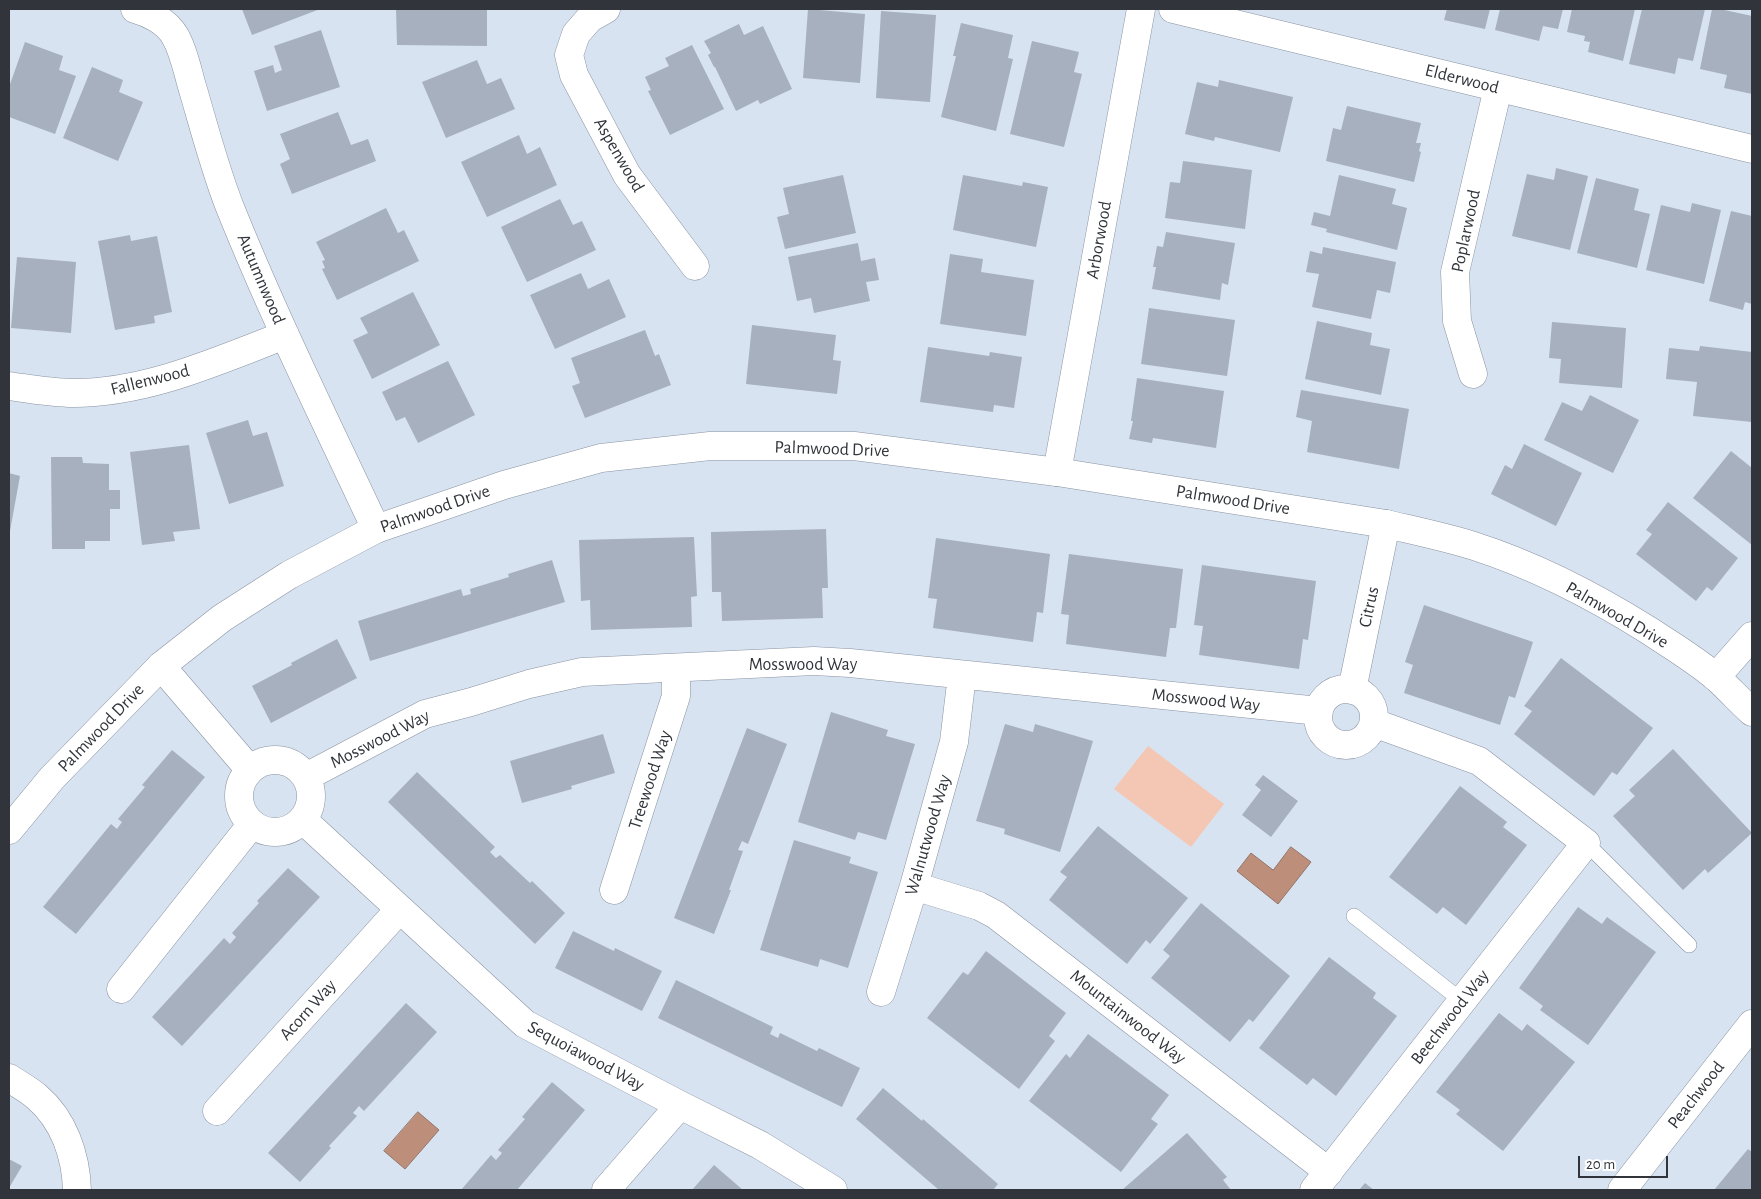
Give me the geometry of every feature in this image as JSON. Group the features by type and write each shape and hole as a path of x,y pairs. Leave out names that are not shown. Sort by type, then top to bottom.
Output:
{"street":[{"name":"Autumnwood","path":"135,9 143,11 164,23 174,35 181,50 208,143 229,204 285,335 376,529"},
{"name":"Aspenwood","path":"606,9 590,18 576,34 570,55 574,74 627,176 695,266"},
{"name":"Arborwood","path":"1057,472 1142,9"},
{"name":"Elderwood","path":"1173,9 1752,149"},
{"name":"Poplarwood","path":"1473,374 1457,321 1455,272 1498,88"},
{"name":"Fallenwood","path":"9,386 50,392 74,393 103,391 138,385 184,373 285,335"},
{"name":"Palmwood Drive","path":"9,830 52,778 161,666 222,618 274,584 376,529 504,485 601,458 710,446 854,446 1057,472 1386,524 1430,534 1475,546 1515,561 1616,610 1666,641 1716,677 1752,712"},
{"name":"Citrus","path":"1352,690 1386,524"},
{"path":"1716,677 1752,636"},
{"name":"Mosswood Way","path":"306,777 426,714 529,684 582,672 814,661 850,663 1319,711"},
{"path":"161,666 250,770"},
{"name":"Treewood Way","path":"614,890 676,696 676,668"},
{"name":"Walnutwood Way","path":"881,992 914,886 954,742 962,675"},
{"path":"1341,690 1352,690 1362,694 1370,702 1374,712 1374,723 1369,733 1361,741 1351,745 1340,745 1330,740 1322,732 1318,722 1319,711 1323,701 1331,694 1341,690"},
{"path":"1374,723 1479,761 1586,843"},
{"path":"269,760 280,760 299,768 306,777 311,788 312,799 309,810 303,820 294,827 284,831 262,830 252,824 245,815 240,804 243,780 250,770 258,764 269,760"},
{"name":"Sequoiawood Way","path":"303,820 525,1024 760,1145 833,1190"},
{"path":"121,989 252,824"},
{"name":"Beechwood Way","path":"1322,1181 1586,843"},
{"name":"Mountainwood Way","path":"914,886 978,906 996,915 1322,1181"},
{"name":"Acorn Way","path":"217,1111 399,910"},
{"name":"Peachwood","path":"1622,1190 1752,1024"},
{"path":"9,1078 38,1097 50,1110 60,1126 70,1146 76,1168 77,1190"},
{"path":"606,1190 680,1105"}],"lane":[{"path":"1586,843 1688,944"},
{"path":"1354,916 1462,1001"}],"shaded area":[{"path":"1148,746 1224,804 1191,847 1114,789"},
{"path":"1291,847 1311,862 1278,904 1237,871 1251,853 1273,870"},
{"path":"418,1112 439,1130 405,1169 384,1151"}],"building":[{"path":"242,9 320,9 252,35"},
{"path":"396,9 487,9 487,46 397,45"},
{"path":"808,9 865,14 860,83 803,78"},
{"path":"1447,9 1490,9 1485,29 1444,20"},
{"path":"1500,9 1563,9 1558,29 1543,26 1539,41 1495,30"},
{"path":"1572,9 1635,9 1623,61 1588,52 1590,42 1584,41 1585,36 1567,32"},
{"path":"1642,9 1705,9 1693,61 1678,58 1675,74 1629,64"},
{"path":"1712,9 1752,16 1752,94 1724,88 1727,75 1700,69"},
{"path":"881,11 936,15 930,102 876,98"},
{"path":"961,23 1013,35 1008,58 1013,59 996,131 941,117 956,56 953,56"},
{"path":"739,24 744,35 763,26 792,89 760,104 758,100 736,111 708,55 711,53 704,41"},
{"path":"321,30 340,87 267,111 254,71 273,65 275,73 282,70 274,46"},
{"path":"1032,41 1079,52 1074,72 1082,74 1064,147 1010,134"},
{"path":"25,42 63,56 59,70 76,76 55,134 9,117 9,87"},
{"path":"692,45 724,109 670,135 648,91 651,90 645,77 669,66 665,58"},
{"path":"477,60 487,84 501,78 515,109 446,138 422,82"},
{"path":"92,67 123,80 119,92 143,102 118,161 63,138"},
{"path":"1219,80 1293,97 1280,152 1215,137 1214,141 1185,134 1197,82 1218,87"},
{"path":"1347,106 1421,123 1416,143 1421,143 1419,151 1421,152 1414,182 1326,161 1333,128 1341,130"},
{"path":"338,112 351,145 368,139 376,161 292,194 280,164 290,159 280,134"},
{"path":"519,135 527,154 540,147 557,185 487,217 461,162"},
{"path":"1183,161 1252,170 1245,229 1165,218 1170,182 1180,183"},
{"path":"1556,168 1588,176 1570,250 1512,236 1527,174 1554,180"},
{"path":"843,175 856,233 785,249 777,217 789,214 783,188"},
{"path":"963,175 1022,186 1023,182 1048,187 1036,247 953,230"},
{"path":"1339,175 1396,189 1392,204 1407,208 1397,250 1326,232 1327,229 1311,225 1314,212 1330,216"},
{"path":"1596,178 1639,189 1634,210 1650,214 1637,268 1577,253"},
{"path":"560,199 573,225 582,221 596,250 527,282 501,227"},
{"path":"1692,203 1721,210 1704,284 1646,270 1661,205 1690,212"},
{"path":"386,208 398,233 404,230 419,261 337,300 322,269 325,268 322,261 325,260 316,242"},
{"path":"1731,211 1752,216 1752,304 1745,302 1743,310 1709,301"},
{"path":"1166,232 1235,243 1228,285 1222,283 1220,300 1152,289 1156,267 1153,267 1157,246 1163,247"},
{"path":"130,235 131,241 157,236 172,312 154,316 155,323 115,330 98,241"},
{"path":"858,243 861,261 875,258 879,280 866,282 870,301 814,313 811,298 797,301 788,257"},
{"path":"1323,247 1396,262 1390,293 1377,290 1371,319 1312,307 1319,274 1306,272 1310,251 1322,254"},
{"path":"950,254 983,259 981,272 1034,280 1026,336 940,324"},
{"path":"17,257 76,262 71,333 11,328"},
{"path":"581,273 588,289 609,279 626,317 555,349 530,295"},
{"path":"413,292 440,345 372,379 353,340 368,333 360,318"},
{"path":"1149,308 1235,320 1227,376 1141,364"},
{"path":"1317,321 1372,333 1370,345 1390,349 1381,395 1305,379"},
{"path":"1552,322 1626,328 1622,388 1559,383 1561,359 1549,358"},
{"path":"752,325 836,335 833,360 841,361 837,394 746,384"},
{"path":"645,330 655,356 659,354 671,385 585,418 572,386 580,383 571,358"},
{"path":"1700,346 1752,352 1752,422 1693,416 1697,382 1666,379 1669,348 1699,351"},
{"path":"928,347 989,356 990,352 1022,357 1014,408 994,405 993,412 920,402"},
{"path":"448,361 475,415 418,443 405,417 396,421 382,392"},
{"path":"1137,378 1224,391 1216,448 1153,438 1152,443 1129,439 1133,421 1131,421"},
{"path":"1301,390 1409,409 1399,469 1307,452 1312,421 1296,417"},
{"path":"1590,395 1639,420 1613,473 1544,440 1562,402 1582,411"},
{"path":"248,420 253,436 267,432 284,486 229,504 206,433"},
{"path":"1524,444 1582,473 1556,526 1491,494 1505,465 1512,469"},
{"path":"189,445 200,529 173,532 175,541 142,545 130,452"},
{"path":"1731,451 1752,468 1752,545 1693,498"},
{"path":"51,457 82,457 83,463 109,464 109,490 120,490 120,509 110,509 110,541 85,541 85,549 52,549"},
{"path":"9,473 20,476 10,531 9,531"},
{"path":"1668,502 1738,558 1712,591 1707,587 1696,601 1636,554 1652,534 1646,530"},
{"path":"826,529 828,588 822,588 823,618 722,621 721,592 712,592 711,532"},
{"path":"694,537 697,596 691,597 692,627 591,630 590,600 581,601 579,540"},
{"path":"936,538 1050,554 1043,613 1037,612 1033,642 933,628 937,599 928,598"},
{"path":"1069,554 1183,569 1176,628 1170,628 1166,657 1066,644 1069,615 1061,614"},
{"path":"552,560 565,602 370,661 358,621 461,589 463,596 471,594 470,589 509,577 508,574"},
{"path":"1202,565 1316,581 1308,640 1303,639 1299,669 1199,655 1203,626 1194,625"},
{"path":"1424,605 1533,642 1515,698 1509,696 1500,725 1404,693 1413,665 1405,662"},
{"path":"337,639 357,678 271,723 252,686"},
{"path":"1561,658 1653,728 1617,775 1612,772 1594,796 1514,734 1532,711 1524,706"},
{"path":"831,712 888,730 886,736 915,744 886,840 858,832 855,840 798,822"},
{"path":"1005,724 1033,732 1035,724 1093,741 1060,852 1004,834 1005,829 976,821"},
{"path":"747,728 787,744 748,844 742,841 738,850 743,851 729,890 731,890 714,934 674,918"},
{"path":"603,734 615,773 571,786 572,789 522,803 510,761"},
{"path":"1673,749 1752,833 1708,873 1705,869 1683,890 1613,816 1635,796 1629,790"},
{"path":"172,750 205,777 76,934 43,907 111,824 117,829 122,822 118,819 145,787 142,785"},
{"path":"417,772 495,847 490,852 496,858 500,855 530,883 532,881 565,913 535,944 388,802"},
{"path":"1263,775 1298,801 1271,837 1242,815 1261,790 1255,785"},
{"path":"1460,786 1507,822 1503,827 1527,845 1466,925 1443,907 1437,914 1389,877"},
{"path":"1098,826 1188,898 1150,944 1146,940 1127,964 1049,900 1067,877 1060,872"},
{"path":"794,840 851,857 849,863 878,872 848,968 820,959 818,967 760,950"},
{"path":"288,868 320,897 182,1046 152,1017 224,938 230,944 236,937 232,933 259,903 257,901"},
{"path":"1201,903 1290,976 1253,1022 1249,1019 1230,1042 1151,978 1170,956 1163,950"},
{"path":"1578,907 1602,924 1607,917 1656,952 1588,1045 1540,1010 1543,1006 1519,988"},
{"path":"573,931 614,951 615,948 662,971 642,1011 555,968"},
{"path":"986,951 1066,1013 1049,1036 1055,1041 1019,1089 927,1018 963,972 968,975"},
{"path":"1329,957 1376,993 1373,998 1397,1016 1336,1096 1313,1078 1307,1085 1259,1048"},
{"path":"676,980 773,1027 770,1034 778,1038 780,1033 817,1051 819,1048 860,1068 842,1107 658,1018"},
{"path":"406,1003 437,1032 364,1111 359,1106 353,1113 357,1116 329,1146 331,1148 300,1182 268,1153"},
{"path":"1499,1013 1522,1031 1527,1024 1575,1062 1503,1151 1456,1114 1460,1110 1436,1092"},
{"path":"1088,1034 1169,1095 1151,1119 1158,1124 1121,1172 1029,1101 1066,1054 1070,1058"},
{"path":"552,1082 585,1110 517,1190 461,1190 491,1155 496,1160 502,1153 498,1150 525,1119 522,1117"},
{"path":"883,1088 922,1121 923,1119 998,1184 993,1190 939,1190 856,1119"},
{"path":"1187,1133 1227,1177 1223,1180 1231,1190 1122,1190"},
{"path":"1748,1149 1752,1152 1752,1190 1714,1190"},
{"path":"9,1159 22,1166 9,1188"},
{"path":"714,1165 743,1190 692,1190"},
{"path":"1365,1183 1374,1190 1359,1190"}]}
